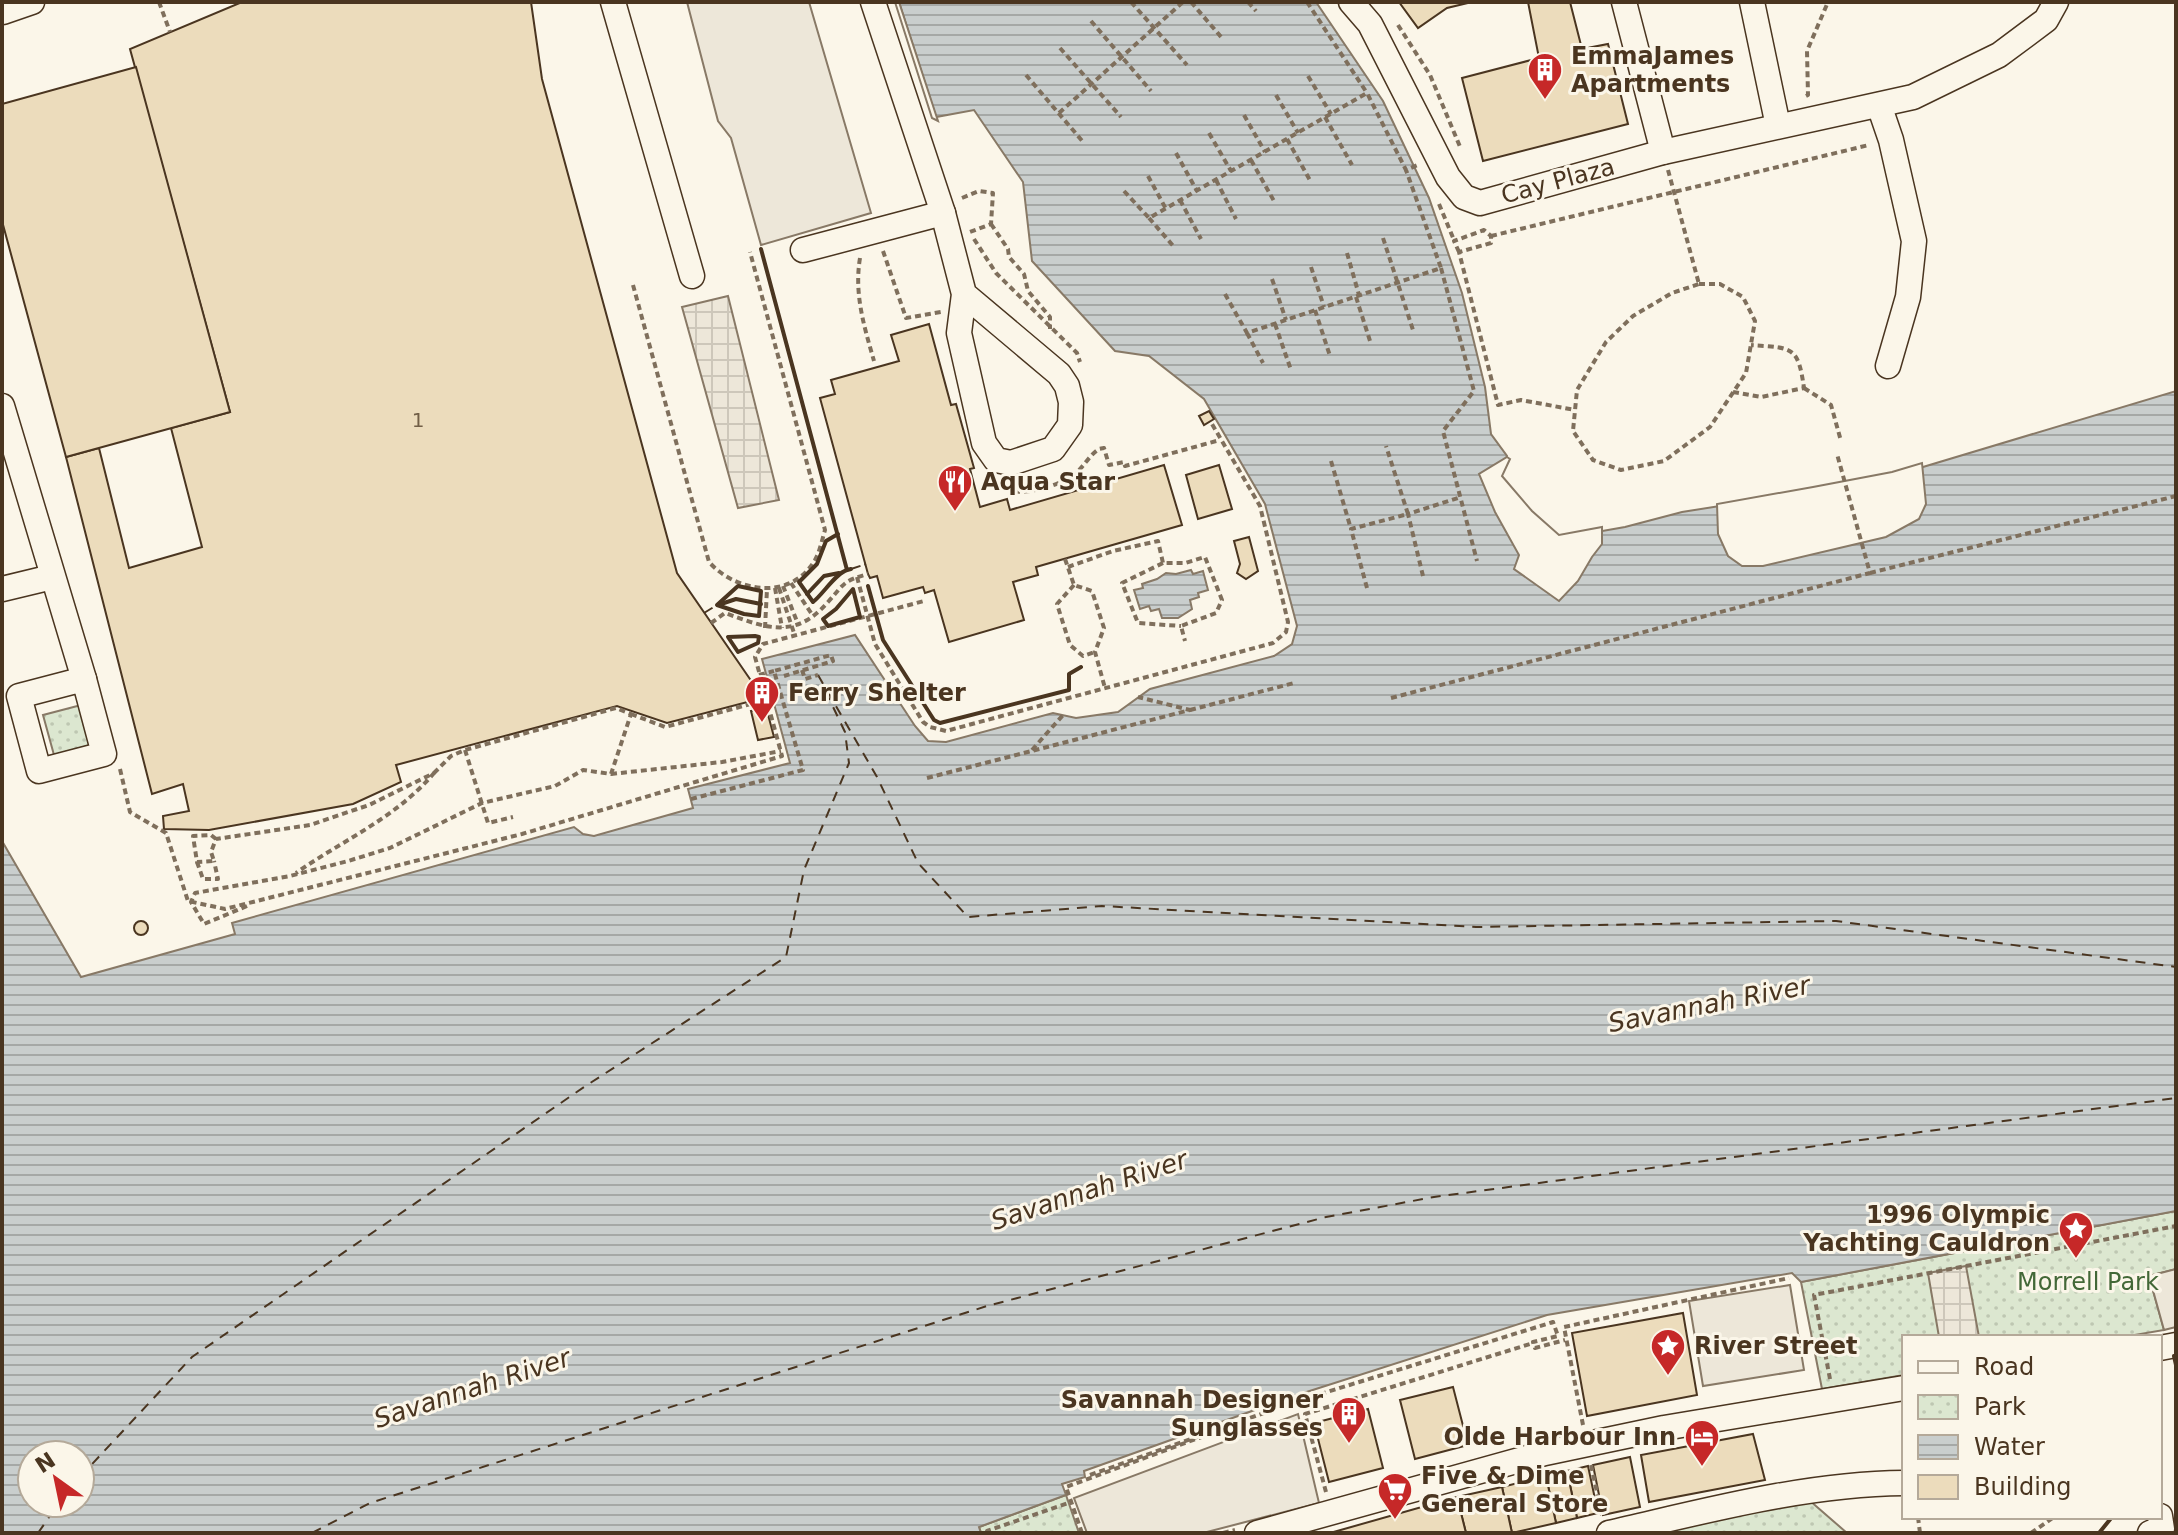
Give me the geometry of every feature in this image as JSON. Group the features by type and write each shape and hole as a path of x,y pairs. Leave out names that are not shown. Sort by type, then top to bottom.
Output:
{"street":[{"path":"3,12 32,2"},
{"path":"613,2 692,276"},
{"path":"620,2 627,47"},
{"path":"873,2 918,139 956,216 964,294 959,333 984,443 996,460 1011,463 1053,449 1070,425 1071,402 1067,386 1059,374 964,294"},
{"name":"Cay Plaza","path":"1351,2 1370,24 1448,177 1464,197 1480,203 1663,152 1776,115 1879,105 1913,97 1999,55 2046,20 2056,2"},
{"path":"1624,2 1663,152"},
{"path":"1752,2 1776,115"},
{"path":"1879,105 1891,140 1914,241 1908,297 1888,366"},
{"path":"803,250 956,216"},
{"path":"2,406 84,679 104,754 39,771 19,696 84,679"},
{"path":"2,589 52,577"},
{"path":"1257,1533 1530,1457 1677,1426 1902,1388"},
{"path":"1606,1526 1851,1483 1902,1483"},
{"path":"2150,1533 2162,1529 2160,1519"}],"path":[{"path":"159,2 170,32"},
{"path":"1131,2 1187,65"},
{"path":"1059,113 1183,2"},
{"path":"1191,2 1222,38"},
{"path":"1248,2 1256,11"},
{"path":"1307,2 1367,93 1406,170 1441,268 1474,391 1443,431 1477,561"},
{"path":"1776,115 1808,95 1807,51 1828,2"},
{"path":"1091,21 1151,91"},
{"path":"1060,48 1121,117"},
{"path":"1026,75 1084,143"},
{"path":"1308,76 1331,114"},
{"path":"1149,218 1367,93"},
{"path":"1276,95 1298,133"},
{"path":"1244,115 1265,152"},
{"path":"1325,117 1352,165"},
{"path":"1209,133 1231,171"},
{"path":"1287,139 1311,182"},
{"path":"1491,236 1891,140"},
{"path":"1663,152 1699,284"},
{"path":"1176,153 1197,191"},
{"path":"1251,160 1274,201"},
{"path":"1406,170 1415,166"},
{"path":"1148,176 1166,209"},
{"path":"1216,180 1236,219"},
{"path":"1050,329 1050,317 1028,291 1024,274 1009,257 1008,249 991,224 993,193 979,191 959,199 956,216 996,273 1050,329 1077,353 1083,373"},
{"path":"1124,191 1175,248"},
{"path":"1180,200 1201,239"},
{"path":"970,232 991,224"},
{"path":"1459,252 1483,247 1491,243 1491,236 1484,230 1454,241 1498,405 1521,400 1575,410"},
{"path":"1383,238 1414,333"},
{"path":"633,285 709,562 728,580 745,586 779,587 791,583 816,559 825,530 750,252"},
{"path":"1347,253 1371,344"},
{"path":"1311,267 1324,307"},
{"path":"1247,333 1441,268"},
{"path":"1272,279 1286,320"},
{"path":"1699,284 1720,284 1743,297 1755,321 1746,373 1710,427 1664,461 1621,470 1593,460 1573,431 1577,390 1606,342 1633,316 1672,293 1699,284"},
{"path":"1225,294 1263,363"},
{"path":"1315,310 1330,356"},
{"path":"1275,324 1291,370"},
{"path":"1751,345 1776,346 1791,352 1800,360 1804,388"},
{"path":"1733,392 1761,397 1804,388 1831,405 1841,441"},
{"path":"857,577 875,644 923,722 939,730 946,731 1273,643 1286,632 1288,622 1260,506 1212,424"},
{"path":"1386,446 1408,514 1423,576"},
{"path":"1837,454 1870,573"},
{"path":"1331,461 1367,588"},
{"path":"1391,698 2176,496"},
{"path":"1351,529 1461,497"},
{"path":"1068,567 1113,551 1158,541 1163,563"},
{"path":"1205,557 1222,600 1216,613 1181,626 1138,623 1122,583 1163,563 1185,563 1205,557"},
{"path":"1065,559 1074,585"},
{"path":"711,623 725,613 765,628 791,627 813,616 845,580 868,574"},
{"path":"791,583 813,616"},
{"path":"1074,585 1092,591 1104,628 1095,652 1105,688"},
{"path":"1074,585 1057,604 1070,645 1083,656 1095,652"},
{"path":"779,587 798,624"},
{"path":"779,587 795,636"},
{"path":"779,587 782,628"},
{"path":"765,628 767,589"},
{"path":"191,902 225,909 522,834 782,756 755,657 763,644 924,601"},
{"path":"1181,626 1185,641"},
{"path":"759,675 831,655 833,661 784,676"},
{"path":"802,670 805,679 818,675"},
{"path":"691,799 803,770 774,671"},
{"path":"927,778 1294,683"},
{"path":"1138,697 1190,710"},
{"path":"290,876 356,837 415,795 451,756 465,750 616,708 665,727 766,700"},
{"path":"611,774 631,714"},
{"path":"1030,752 1063,715"},
{"path":"465,750 488,823 513,817"},
{"path":"191,902 195,893 290,876 390,848 482,803 555,786 583,770 611,774 722,762 781,751"},
{"path":"104,754 119,767 130,812 166,833 188,901 204,924 260,900"},
{"path":"216,839 211,852 218,879 203,879 193,836 211,835 216,839 310,825 369,805 434,773"},
{"path":"197,862 214,861"},
{"path":"1834,1400 1814,1295 2176,1226"},
{"path":"1606,1526 1564,1327 1789,1278"},
{"path":"1301,1400 1553,1322 1558,1336 1305,1414 1330,1506"},
{"path":"1533,1342 1535,1348 1566,1340"},
{"path":"1090,1475 1289,1404"},
{"path":"1082,1533 1066,1487 1201,1439 1205,1434"},
{"path":"987,1533 1071,1502"},
{"path":"2031,1533 2051,1519"}],"green space":[{"path":"85,704 95,744 54,755 43,715"},
{"name":"Morrell Park","path":"2176,1211 2176,1269 2149,1276 2164,1330 2135,1335 1902,1335 1902,1375 1822,1389 1801,1282"},
{"path":"1066,1495 1079,1533 981,1533 979,1527"},
{"path":"1809,1500 1847,1533 1661,1533 1764,1507"}],"shaded area":[{"path":"687,2 809,2 871,213 761,245 731,138 718,121"},
{"path":"728,296 779,500 738,508 682,307"},
{"path":"1966,1266 1979,1335 1939,1335 1928,1273"},
{"path":"2176,1269 2176,1327 2164,1330 2149,1276"},
{"path":"1790,1285 1804,1370 1703,1386 1689,1301"},
{"path":"1298,1414 1319,1503 1203,1533 1087,1533 1074,1498"}],"water":[{"name":"Savannah River","path":"899,2 1316,2 1383,101 1429,198 1462,293 1485,387 1491,434 1507,456 1498,477 1557,539 1625,527 1682,512 1893,476 2176,391 2176,1211 1801,1282 1792,1273 1547,1315 1294,1396 1084,1471 1085,1477 1062,1484 1066,1495 979,1527 981,1533 2,1533 2,841 81,977 235,934 232,923 574,827 583,834 594,836 693,808 688,789 790,763 762,659 855,635 915,726 928,741 946,742 1053,713 1076,718 1118,712 1150,689 1274,656 1292,644 1297,626 1265,504 1204,399 1149,356 1115,351 1032,261 1023,182 974,110 936,117"},
{"path":"1191,570 1193,574 1203,571 1208,590 1190,600 1192,609 1178,618 1162,618 1159,609 1151,611 1149,606 1140,609 1134,590 1143,588 1142,584 1166,573"}],"pier":[{"path":"895,2 899,2 938,121 932,118"},
{"path":"1507,457 1510,459 1502,476 1532,511 1559,535 1602,527 1602,544 1578,581 1559,601 1514,569 1519,555 1495,512 1479,474"},
{"path":"1922,463 1926,504 1919,519 1886,537 1763,566 1742,566 1728,556 1718,534 1717,504 1892,472"}],"building":[{"path":"242,2 531,2 542,79 677,573 763,698 667,723 617,706 396,765 401,782 353,804 209,830 164,829 163,816 189,811 183,784 152,794 66,457 99,448 129,568 202,547 171,428 230,412 130,49"},
{"path":"1399,2 1472,2 1447,8 1418,28"},
{"name":"EmmaJames Apartments","path":"1528,2 1570,2 1582,49 1608,44 1628,124 1483,161 1462,78 1539,58"},
{"path":"136,67 230,412 66,457 2,221 2,104"},
{"path":"929,324 951,405 956,404 974,468 970,469 980,507 1007,499 1010,510 1164,465 1182,525 1036,567 1038,575 1013,582 1024,620 949,642 934,590 925,593 923,587 883,598 877,576 870,578 868,574 820,398 835,394 831,380 899,361 891,335"},
{"path":"1209,411 1214,419 1204,425 1199,416"},
{"path":"1219,465 1232,509 1198,519 1186,475"},
{"path":"1249,537 1258,571 1246,579 1237,573 1240,564 1234,541"},
{"name":"Ferry Shelter","path":"766,707 774,737 758,740 751,711"},
{"path":"141,921 148,928 141,935 134,928"},
{"path":"1683,1313 1697,1395 1587,1416 1572,1333"},
{"path":"1453,1387 1468,1445 1415,1459 1400,1400"},
{"name":"Savannah Designer Sunglasses","path":"1368,1409 1383,1468 1329,1482 1314,1423"},
{"name":"Olde Harbour Inn","path":"1753,1434 1765,1480 1649,1502 1641,1455"},
{"path":"1630,1457 1640,1507 1603,1515 1593,1465"},
{"path":"1588,1466 1598,1513 1577,1518 1567,1471"},
{"path":"1567,1471 1577,1518 1556,1523 1546,1476"},
{"path":"1546,1476 1556,1523 1512,1533 1502,1487"},
{"path":"1502,1487 1512,1533 1466,1533 1457,1497"},
{"path":"1457,1497 1466,1533 1330,1533"}],"ferry route":[{"path":"818,675 877,777 918,863 968,917 1102,906 1476,927 1836,921 2176,967"},
{"path":"96,1460 192,1357 584,1087 786,957 804,870 849,763 845,732 825,690"},
{"path":"312,1533 370,1503 987,1306 1326,1217 1434,1197 2176,1098"},
{"path":"38,1533 48,1519"}],"fence":[{"path":"851,569 866,564"},
{"path":"704,613 717,605"}],"wall":[{"path":"761,249 847,570 851,569"},
{"path":"838,534 826,541 817,564 799,582 813,602 838,575 847,570"},
{"path":"807,594 824,576 839,573"},
{"path":"738,586 761,591 759,616 717,605 738,586"},
{"path":"868,586 883,640 934,720 940,723 1069,690 1069,674 1081,667"},
{"path":"853,589 860,617 828,626 823,619 853,589"},
{"path":"721,604 736,599 761,604"},
{"path":"755,636 759,637 758,643 738,652 728,637 755,636"},
{"path":"2174,1356 2176,1365"},
{"path":"2099,1533 2110,1519"}],"place":[{"name":"EmmaJames Apartments","path":"1545,101"},
{"name":"Aqua Star","path":"955,513"},
{"name":"Ferry Shelter","path":"762,724"},
{"name":"1996 Olympic Yachting Cauldron","path":"2076,1260"},
{"name":"River Street","path":"1668,1377"},
{"name":"Savannah Designer Sunglasses","path":"1349,1445"},
{"name":"Olde Harbour Inn","path":"1702,1468"},
{"name":"Five & Dime General Store","path":"1395,1521"}]}
